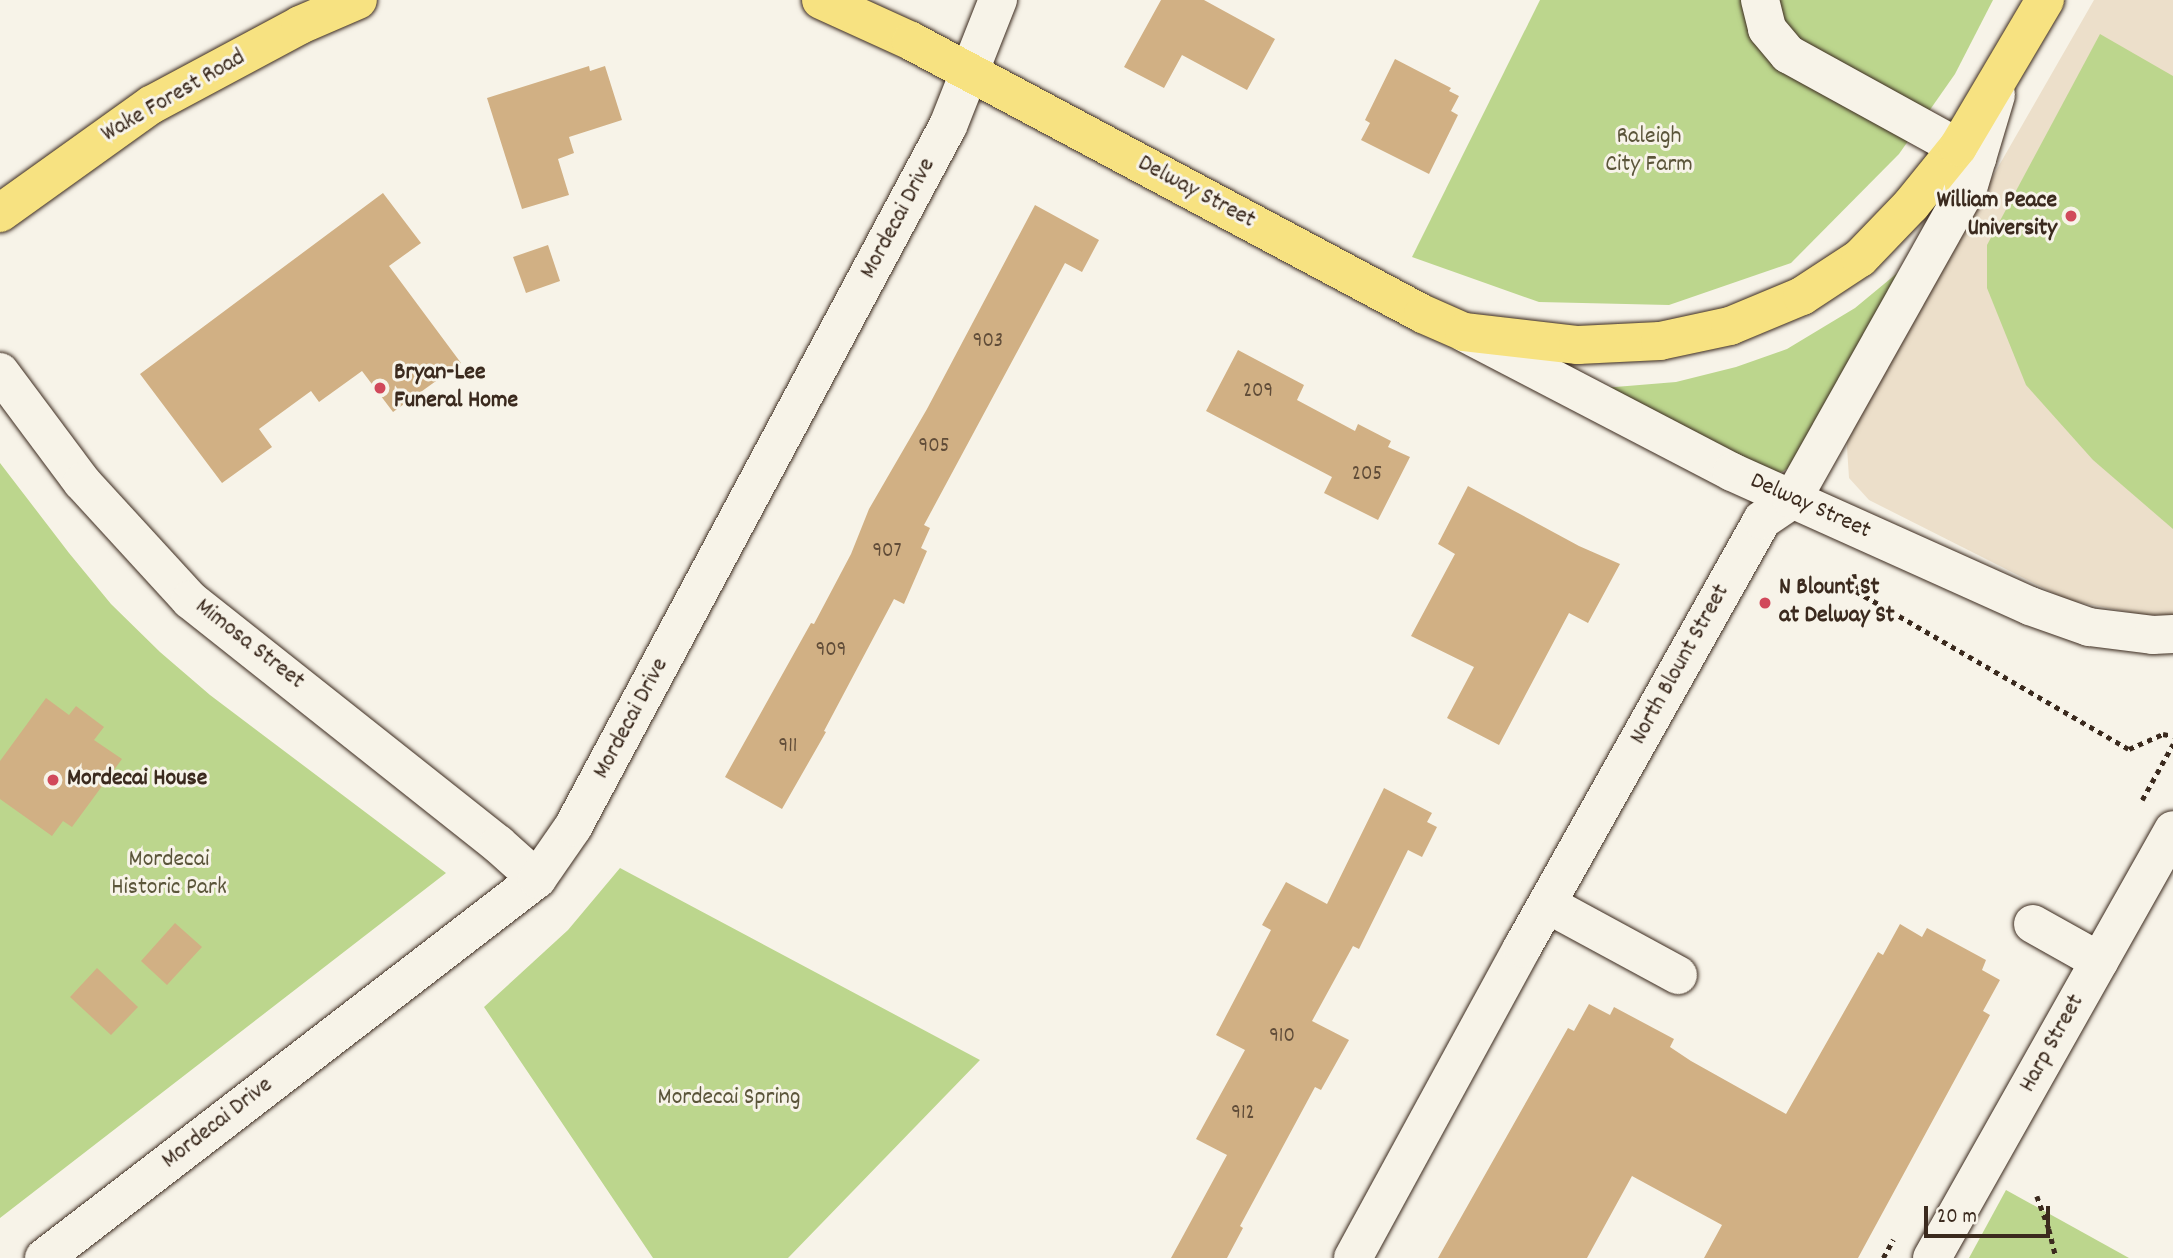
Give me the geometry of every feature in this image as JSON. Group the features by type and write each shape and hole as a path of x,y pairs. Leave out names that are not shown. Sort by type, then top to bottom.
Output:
{"main road":[{"name":"Wake Forest Road","path":"2,208 151,105 300,25 358,0"},
{"path":"821,0 911,41 968,73"},
{"name":"North Blount Street","path":"1423,314 1464,332 1578,345 1660,341 1730,326 1802,296 1860,258 1911,205 1968,152 2002,76 2045,0"},
{"name":"Delway Street","path":"968,73 1423,314"}],"street":[{"name":"Mordecai Drive","path":"44,1258 537,879 573,827 948,126 998,0"},
{"path":"1760,0 1766,29 1787,54 1968,152"},
{"name":"North Blount Street","path":"1353,1258 1762,520 1792,500 1969,184 1968,152"},
{"name":"Delway Street","path":"1464,332 1728,470 2061,618 2118,631 2173,634"},
{"name":"Mimosa Street","path":"0,372 82,482 190,600 487,835 537,879"},
{"name":"Harp Street","path":"1933,1258 2173,830"},
{"path":"1547,904 1678,975"},
{"path":"2033,924 2099,961"}],"path":[{"path":"1850,567 1855,575 1856,591 2129,749 2163,734 2173,736"},
{"path":"2037,1196 2056,1258"}],"shaded area":[{"name":"William Peace University","path":"2094,0 2173,0 2173,629 2149,616 2067,600 1869,500 1849,478 1846,432"}],"green space":[{"name":"Raleigh City Farm","path":"1540,0 1993,0 1955,74 1899,154 1791,263 1669,305 1539,302 1412,257"},
{"path":"2100,34 2173,76 2173,529 2093,460 2026,385 1987,288 1987,245"},
{"path":"1907,265 1802,459 1782,472 1756,475 1603,388 1676,382 1736,367 1787,349 1855,308"},
{"name":"Mordecai Historic Park","path":"0,463 111,604 160,652 210,695 446,873 0,1218"},
{"name":"Mordecai Spring","path":"620,868 980,1060 788,1258 653,1258 484,1007 568,930"},
{"path":"2006,1190 2129,1258 1969,1258"}],"building":[{"path":"1161,0 1204,0 1275,39 1247,90 1182,55 1164,88 1124,67"},
{"path":"1395,59 1451,88 1449,91 1459,96 1451,111 1458,115 1429,174 1361,140 1370,123 1365,120"},
{"path":"589,66 590,71 605,66 622,120 569,137 574,153 558,159 569,195 522,209 487,98"},
{"path":"383,193 421,243 389,266 461,363 393,412 362,371 319,402 311,391 259,429 272,447 222,483 140,374"},
{"path":"1035,205 1099,240 1082,272 1065,263 924,525 930,528 921,548 927,551 904,604 894,599 824,731 826,732 782,809 725,777 811,623 814,624 851,554 869,509 927,409"},
{"path":"548,245 560,281 526,293 513,257"},
{"path":"1238,350 1304,385 1297,400 1355,431 1358,424 1391,441 1388,447 1410,457 1378,520 1324,493 1332,477 1206,411"},
{"path":"1468,486 1579,546 1620,564 1588,623 1569,613 1499,745 1447,718 1474,667 1411,636 1455,554 1438,544"},
{"name":"Mordecai House","path":"46,698 69,715 76,706 104,727 94,740 122,759 72,827 63,821 52,836 0,799 0,761"},
{"path":"1384,788 1432,813 1427,822 1437,827 1422,857 1408,850 1359,949 1353,946 1312,1021 1349,1040 1321,1090 1315,1087 1240,1226 1243,1228 1227,1258 1171,1258 1227,1155 1196,1139 1245,1050 1216,1035 1271,930 1262,925 1286,882 1327,904"},
{"path":"175,923 202,947 167,985 141,961"},
{"path":"1900,924 1922,937 1927,928 1986,960 1982,970 2000,980 1983,1011 1990,1015 1858,1258 1704,1258 1722,1225 1632,1176 1587,1258 1438,1258 1568,1028 1574,1031 1589,1004 1610,1015 1614,1007 1674,1039 1670,1047 1786,1114 1878,952 1883,955"},
{"path":"97,968 138,1007 111,1035 70,997"}],"place":[{"name":"William Peace University","path":"2071,216"},
{"name":"Bryan-Lee Funeral Home","path":"380,388"},
{"name":"N Blount St at Delway St","path":"1765,603"},
{"name":"Mordecai House","path":"53,780"}]}
